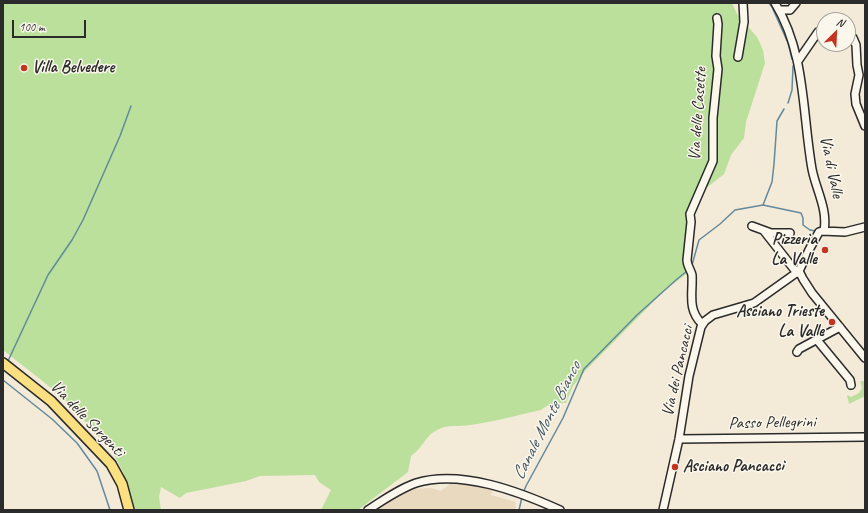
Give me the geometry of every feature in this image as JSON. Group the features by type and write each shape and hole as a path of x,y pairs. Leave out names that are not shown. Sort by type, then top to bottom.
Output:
{"main road":[{"name":"Via delle Sorgenti","path":"3,363 51,401 112,464 122,484 128,510"}],"street":[{"path":"738,57 744,22 744,3"},
{"name":"Via di Valle","path":"775,3 791,36 798,61 804,95 810,157 824,211 824,229"},
{"path":"779,10 790,10 796,3"},
{"name":"Via delle Casette","path":"702,324 696,317 693,310 687,260 692,222 690,214 713,161 713,118 718,70 716,56 717,18"},
{"path":"798,61 816,35"},
{"path":"856,52 856,65 859,75 855,94 856,104 865,126"},
{"path":"752,226 764,231 790,233"},
{"path":"798,272 816,235 824,229 849,231 865,227"},
{"path":"764,231 865,358"},
{"name":"Via dei Pancacci","path":"663,510 679,439 689,376 698,334 702,324 712,315 754,303 798,272"},
{"path":"797,352 799,349 840,327"},
{"path":"817,340 850,380 852,386"},
{"name":"Passo Pellegrini","path":"679,439 865,437"},
{"path":"368,510 405,488 414,484 433,480 473,481 519,493 560,510"}],"shaded area":[{"path":"451,483 483,486 493,489 491,495 516,502 515,510 377,510 410,489 431,488 441,491"}],"green space":[{"path":"3,3 732,3 737,14 757,37 763,50 765,63 746,122 744,138 731,155 724,174 705,189 688,221 689,272 665,290 585,371 573,386 566,403 553,404 541,410 479,424 445,427 437,430 429,436 411,456 408,472 358,510 321,510 331,490 319,482 315,475 260,476 246,481 186,493 180,498 161,487 159,497 161,510 131,510 123,472 112,451 67,402 3,350"},
{"path":"860,381 865,381 865,396 849,404 847,395 851,397 859,393 862,388"}],"waterway":[{"path":"769,3 788,43 792,59"},
{"path":"788,103 792,90 793,66"},
{"path":"8,361 48,275 72,240 83,220 120,136 131,106"},
{"path":"763,205 772,182 777,121 784,109"},
{"name":"Canale Monte Bianco","path":"692,265 699,240 735,210 763,205 801,213 803,225 810,230 816,231"},
{"name":"Canale Monte Bianco","path":"523,493 563,418 584,369 637,315 688,270"},
{"path":"3,380 52,419 77,443 97,471 110,510"},
{"name":"Canale Monte Bianco","path":"519,510 522,497"}],"place":[{"name":"Villa Belvedere","path":"24,68"},
{"name":"Pizzeria La Valle","path":"825,250"},
{"name":"Asciano Trieste La Valle","path":"832,322"},
{"name":"Asciano Pancacci","path":"675,467"}]}
